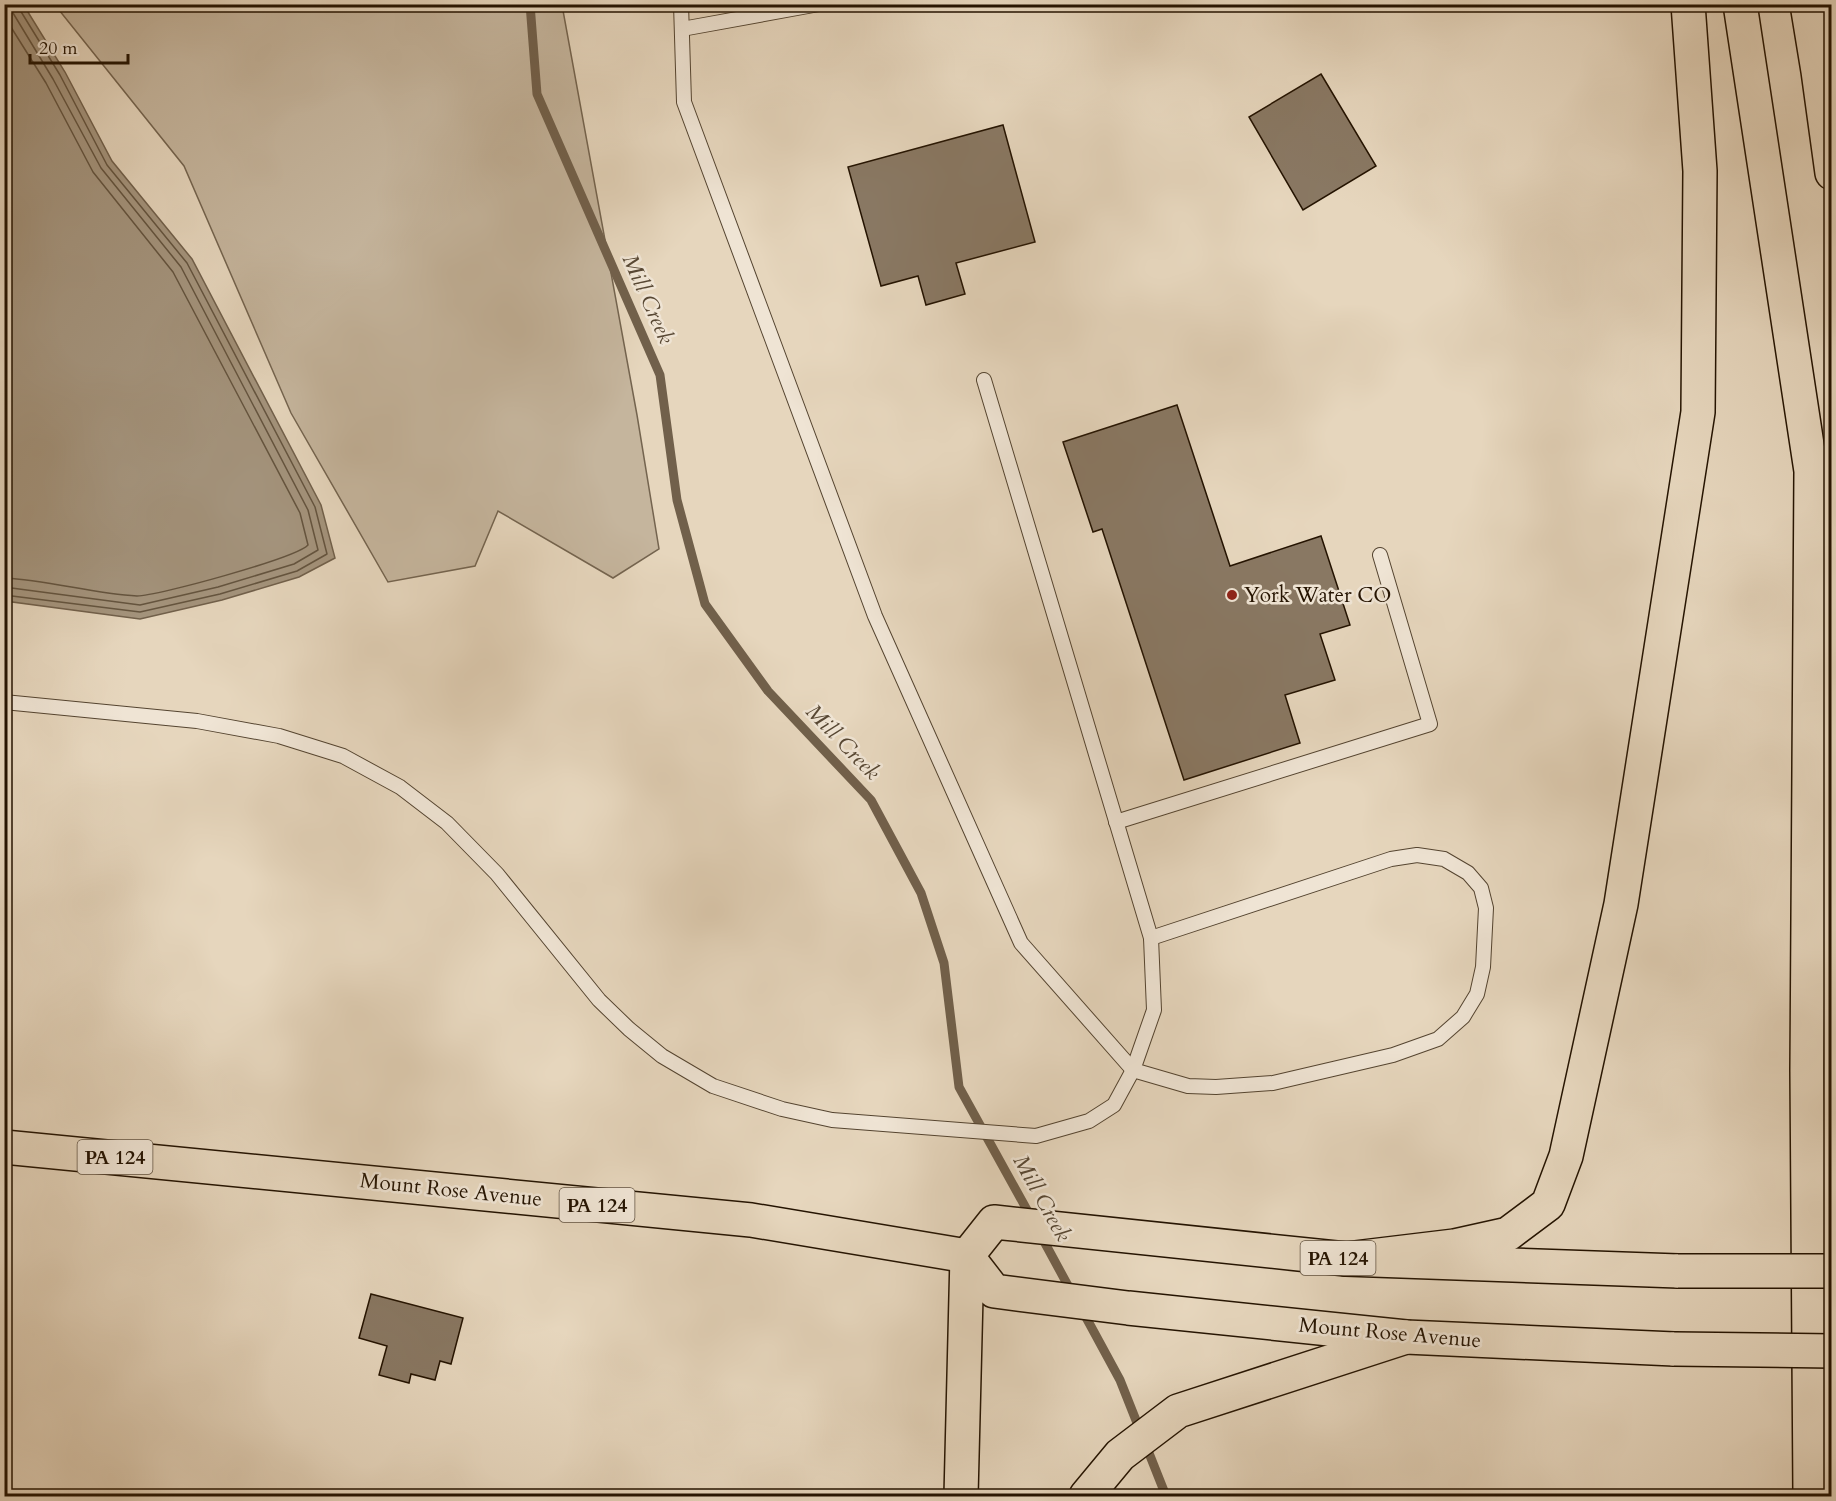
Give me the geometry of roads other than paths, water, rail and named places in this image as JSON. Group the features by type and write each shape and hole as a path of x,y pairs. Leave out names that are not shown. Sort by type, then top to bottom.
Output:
{"main road":[{"path":"1346,1259 1454,1246 1508,1234 1548,1204 1566,1156 1621,904 1698,412 1700,171 1688,4"},
{"path":"1740,4 1811,471 1808,1058 1810,1497"},
{"path":"1807,4 1832,172"},
{"name":"Mount Rose Avenue","path":"4,1147 751,1220 967,1256 994,1291 1128,1308 1406,1337 1674,1350 1832,1351"},
{"name":"PA 124","path":"967,1256 994,1222 1346,1259 1678,1271 1832,1271"},
{"path":"960,1497 967,1256"},
{"path":"1086,1497 1120,1455 1178,1411 1406,1337"}],"lane":[{"path":"681,4 684,102 875,616 1021,942 1133,1070 1188,1086 1216,1087 1273,1083 1393,1054 1438,1039 1463,1017 1477,994 1483,967 1486,908 1481,888 1468,873 1444,859 1417,855 1391,859 1150,938"},
{"path":"682,28 819,4"},
{"path":"4,702 197,721 279,736 343,756 400,787 447,823 497,874 599,1000 662,1056 713,1086 782,1109 832,1120 1036,1136 1089,1121 1114,1105 1133,1070 1154,1010 1150,938 984,380"},
{"path":"1116,822 1430,724 1380,555"}],"water":[{"path":"23,4 65,72 112,161 192,259 321,505 335,558 299,577 222,600 140,619 5,601 4,5"}],"waterway":[{"name":"Mill Creek","path":"530,4 537,94 660,375 677,500 705,604 768,691 871,800 921,893 944,963 959,1087 1032,1219"},
{"name":"Mill Creek","path":"1040,1234 1072,1293"},
{"name":"Mill Creek","path":"1082,1310 1120,1380 1166,1496"}],"place":[{"name":"York Water CO","path":"1232,595"}]}
